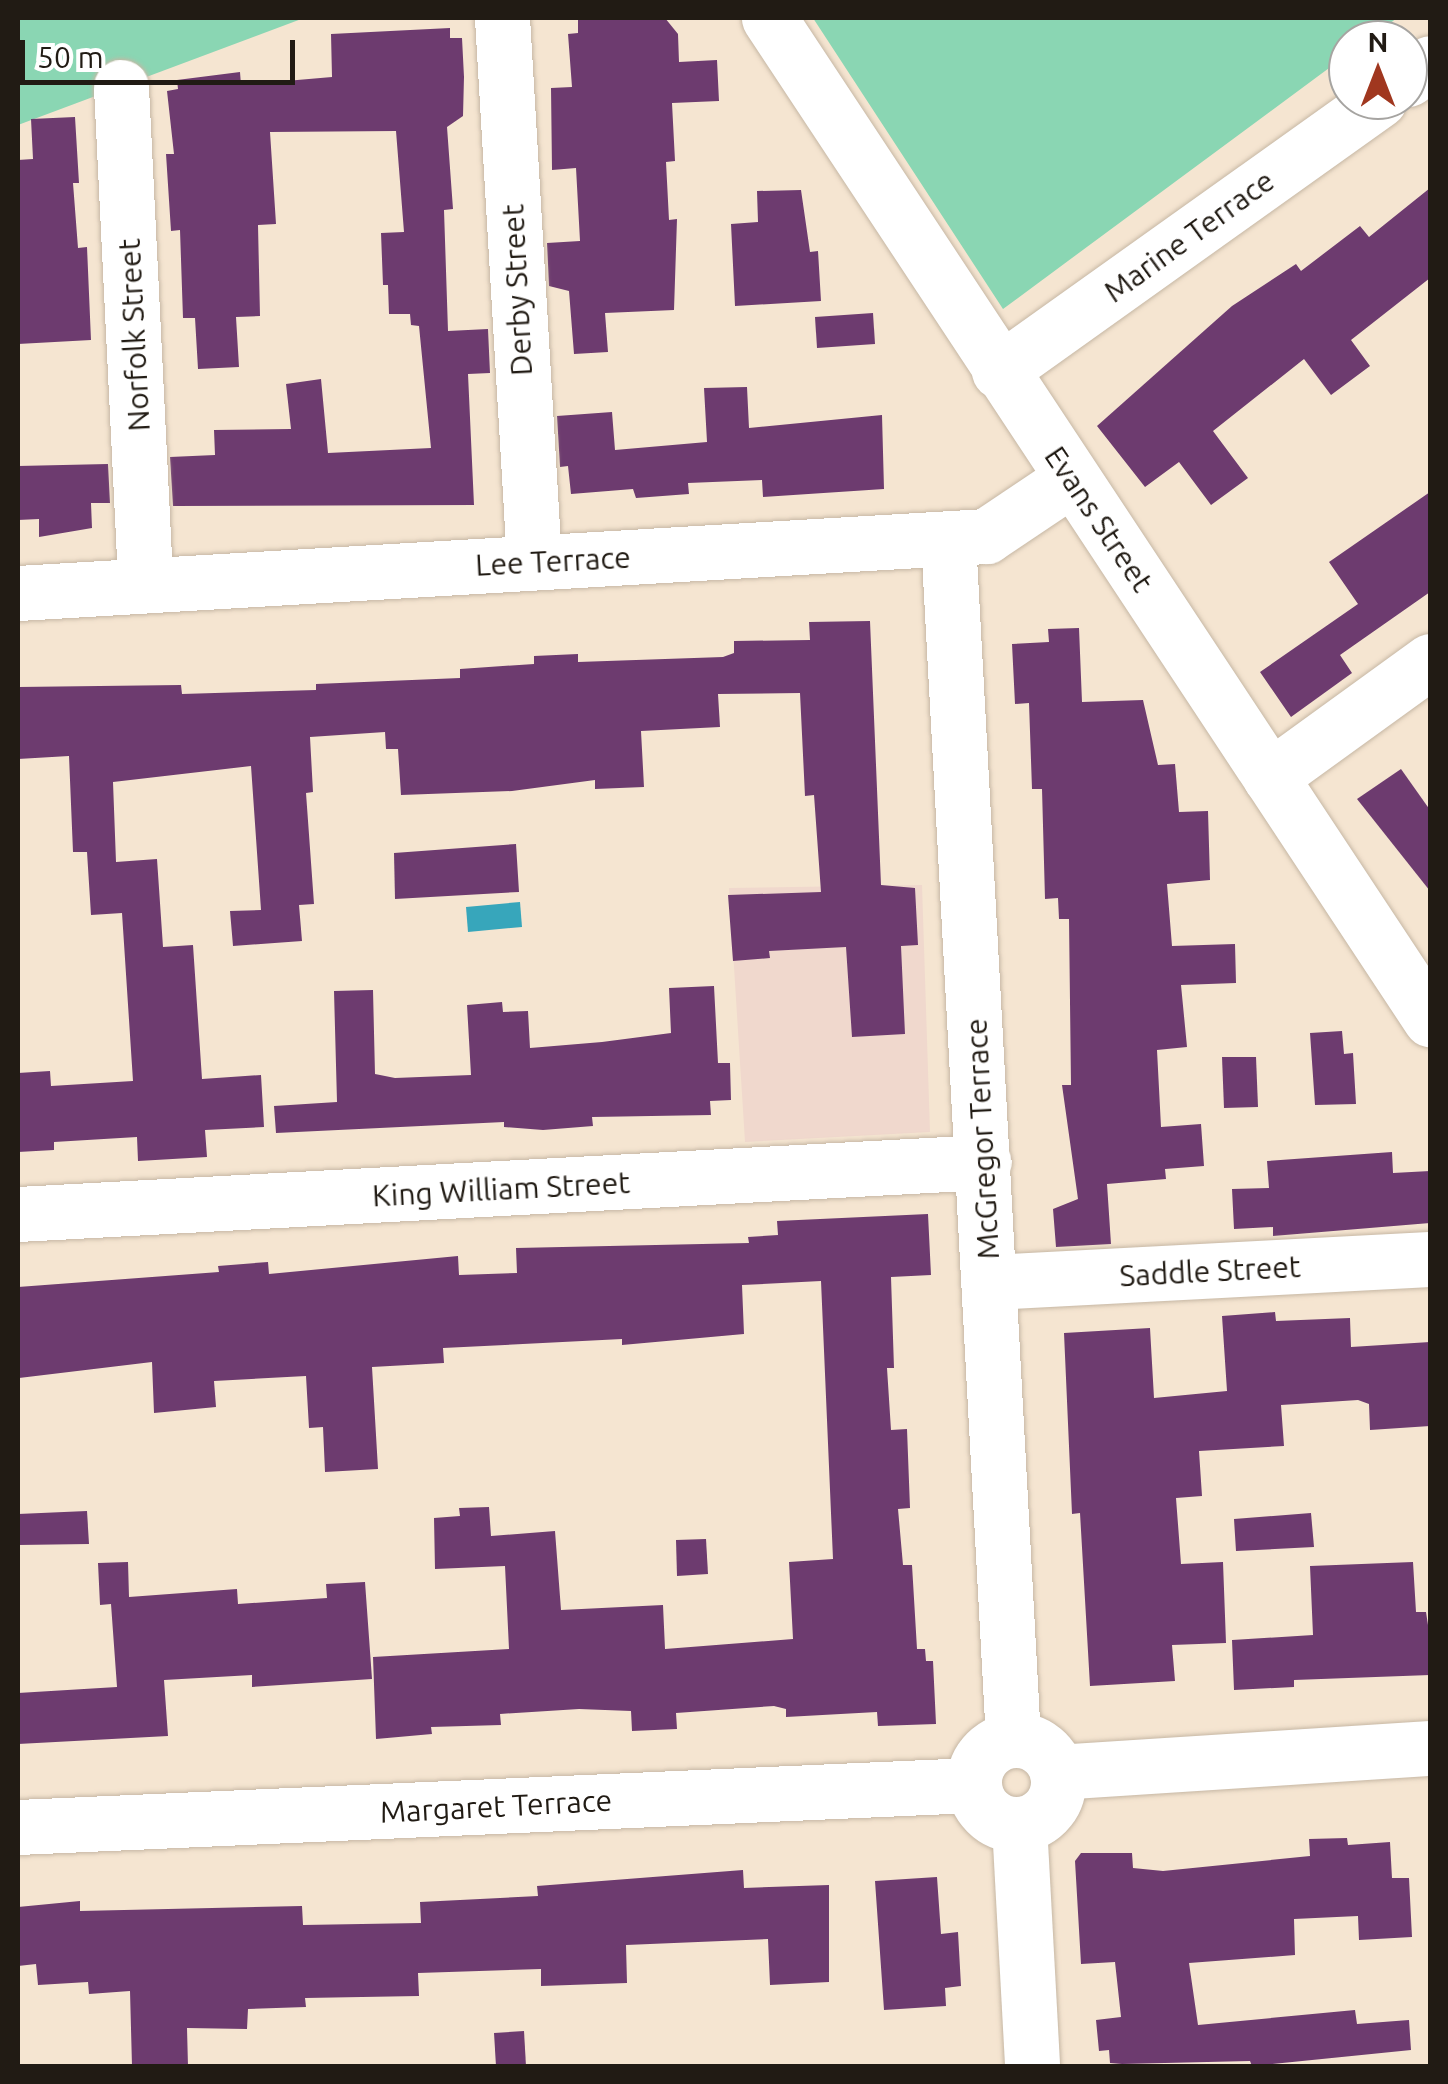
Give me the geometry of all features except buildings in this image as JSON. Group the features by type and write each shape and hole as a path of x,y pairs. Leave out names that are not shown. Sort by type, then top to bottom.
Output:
{"street":[{"name":"Derby Street","path":"502,18 534,562"},
{"name":"Evans Street","path":"768,18 1430,1019"},
{"name":"Norfolk Street","path":"121,87 145,583"},
{"name":"Marine Terrace","path":"999,372 1351,120"},
{"name":"Lee Terrace","path":"18,593 986,536 1072,479"},
{"name":"McGregor Terrace","path":"948,538 1013,1740"},
{"path":"1270,777 1430,661"},
{"name":"King William Street","path":"18,1214 984,1162"},
{"name":"Saddle Street","path":"990,1282 1430,1259"},
{"path":"1013,1740 1041,1748 1058,1772 1054,1801 1033,1821 1019,1824 993,1818 974,1785 989,1750 1013,1740"},
{"path":"1058,1772 1430,1748 1430,1758"},
{"name":"Margaret Terrace","path":"18,1827 974,1785"},
{"path":"1019,1824 1032,2066"}],"shaded area":[{"path":"922,885 930,1132 745,1142 729,888"}],"green space":[{"path":"18,18 304,18 18,125"},
{"path":"813,18 1397,18 1328,20 1328,69 1003,309"}],"water":[{"path":"520,902 522,927 468,932 466,907"}]}
